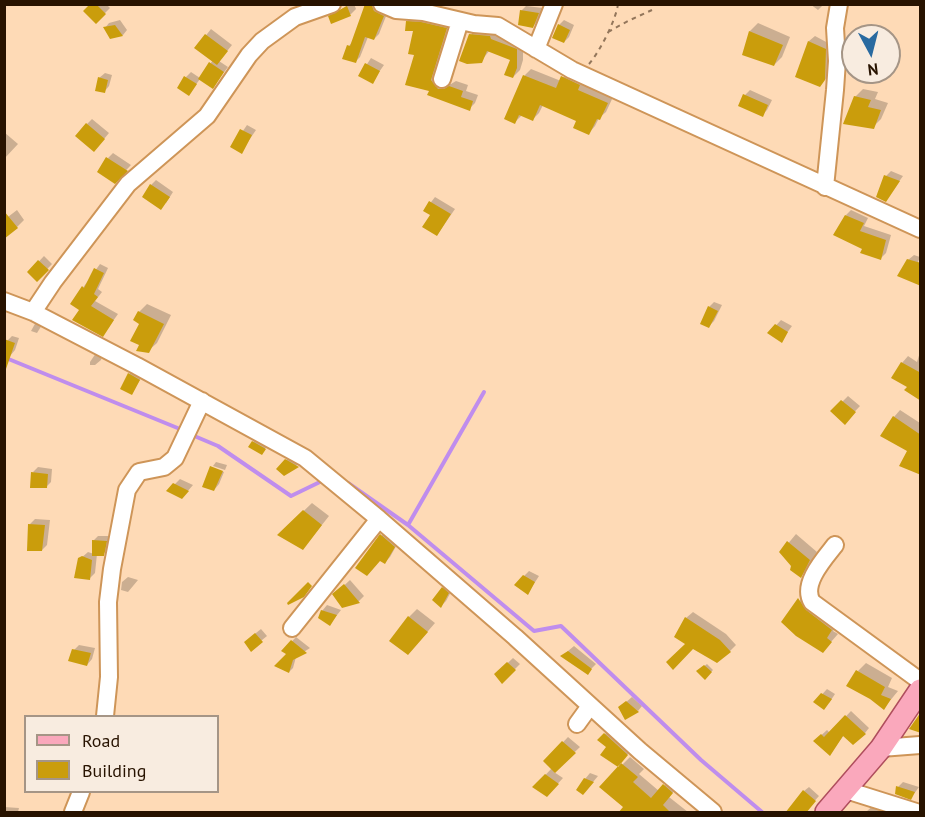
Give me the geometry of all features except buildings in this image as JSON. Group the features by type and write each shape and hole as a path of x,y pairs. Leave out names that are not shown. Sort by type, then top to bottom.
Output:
{"main road":[{"path":"826,813 881,748 921,690"}],"street":[{"path":"33,312 53,282 128,184 207,116 249,55 262,41 295,17 332,4"},
{"path":"381,4 396,10 423,12 474,24 498,26 574,72 921,229"},
{"path":"536,49 554,4"},
{"path":"825,187 835,90 837,61 835,28 839,4"},
{"path":"442,78 460,21"},
{"path":"4,301 33,312 305,458 515,637 640,751 713,813"},
{"path":"105,715 109,678 108,602 112,569 128,490 139,472 164,467 175,458 202,401"},
{"path":"292,628 379,519"},
{"path":"836,545 816,572 808,591 812,602 921,681"},
{"path":"577,724 590,706"},
{"path":"881,748 921,745"},
{"path":"846,790 916,813"},
{"path":"73,813 81,793"}],"path":[{"path":"574,72 584,69 591,62 608,32 618,4"},
{"path":"608,32 652,10"}],"waterway":[{"path":"6,358 180,429"},
{"path":"408,525 484,392"},
{"path":"192,435 218,446 291,496 324,480"},
{"path":"348,483 408,525 534,631 561,626 701,760 762,812"}]}
